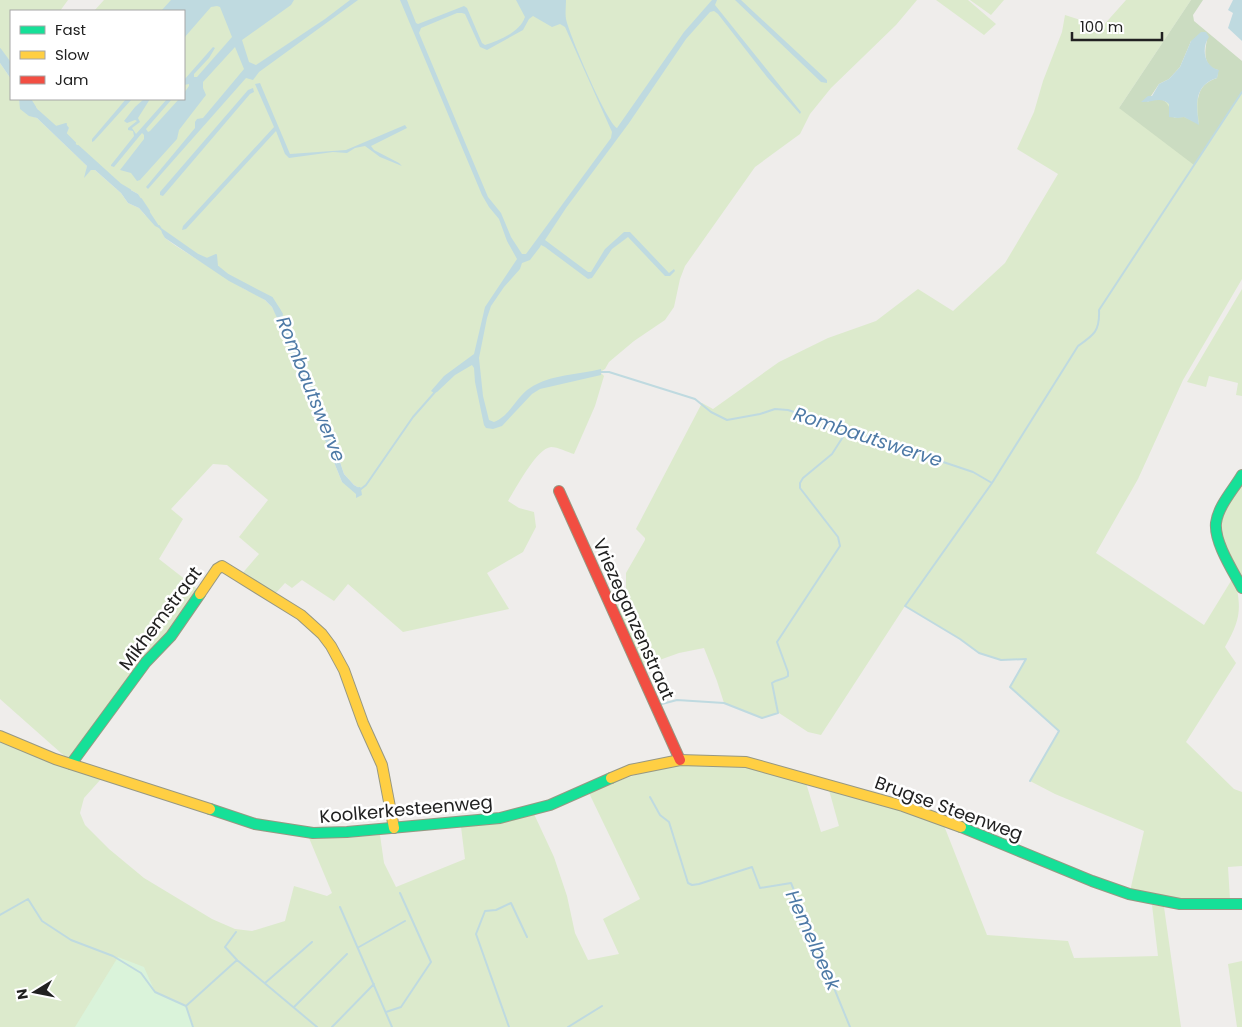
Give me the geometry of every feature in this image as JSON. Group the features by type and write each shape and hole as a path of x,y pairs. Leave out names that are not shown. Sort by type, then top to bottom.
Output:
{"main road":[{"path":"1242,475 1217,517 1216,523 1219,538 1242,588"},
{"name":"Vriezeganzenstraat","path":"559,490 680,760"},
{"name":"Mikhemstraat","path":"71,764 146,662 171,636 217,569 222,566 283,601 310,622 335,651 342,663 363,722 384,771 394,828"},
{"name":"Koolkerkesteenweg","path":"0,736 71,764 254,824 313,833 348,832 500,818 550,805 630,770 642,767"},
{"name":"Brugse Steenweg","path":"642,767 680,760 746,762 902,806 992,839 1092,881 1129,894 1180,904 1242,904"}],"green space":[{"path":"0,0 68,0 61,10 10,10 10,63 0,49"},
{"path":"104,0 917,0 896,25 831,88 810,114 800,134 755,167 685,266 674,307 665,320 634,341 600,372 604,376 595,406 574,454 551,447 545,449 527,469 508,501 519,508 534,512 536,527 523,552 487,573 509,609 403,632 348,584 334,601 302,580 292,588 285,583 274,595 240,576 259,554 239,537 268,500 227,465 213,464 171,509 183,519 159,559 200,591 70,761 0,699 0,63 10,78 10,100 19,100 25,111 37,118 87,166 86,174 91,170 95,170 121,193 128,203 139,208 146,216 138,194 120,184 65,135 69,128 56,127 38,111 31,100 185,100 185,10 95,10","holes":["162,229 198,255 207,259 216,256 217,266 228,275 272,298 328,429 335,440 344,474 354,485 361,489 342,482 325,440 318,415 303,384 297,361 272,307 253,292 246,290 176,246 165,238"]},
{"path":"936,0 968,0 996,24 984,35"},
{"path":"970,0 1004,0 991,15"},
{"path":"1126,0 1191,0 1119,108 1242,92 1242,279 1183,380 1138,479 1096,553 1204,625 1234,576 1239,605 1237,621 1225,647 1236,663 1186,742 1234,789 1242,792 1242,866 1228,867 1230,900 1200,902 1130,891 1144,831 1055,794 1030,781 1059,731 1010,687 1025,659 1001,660 979,653 960,639 905,606 821,735 808,732 779,713 762,718 724,703 704,648 679,653 640,667 614,609 617,601 626,591 626,573 645,540 636,529 702,403 713,409 779,362 828,338 876,321 918,289 953,311 1005,263 1058,174 1017,149 1034,112 1043,81 1062,32 1065,15 1102,27"},
{"path":"1191,0 1203,0 1193,15 1194,21 1242,61 1242,92 1194,165 1119,108","holes":["1207,40 1206,59 1210,66 1218,70 1217,78 1204,85 1201,90 1198,103 1199,124 1184,117 1174,118 1168,104 1162,99 1147,102 1159,84 1169,79 1180,67 1191,41"]},
{"path":"1242,289 1242,396 1236,395 1238,383 1209,376 1206,387 1187,382"},
{"path":"1242,477 1242,579 1220,537 1219,517"},
{"path":"0,741 52,763 101,779 84,798 80,813 85,825 109,849 144,878 212,919 235,929 252,931 285,921 294,886 327,896 332,893 309,838 348,838 380,835 384,863 396,887 465,859 461,827 500,822 534,814 554,857 567,896 575,933 588,960 619,954 603,919 640,899 589,793 621,780 668,767 701,765 740,766 754,769 806,783 821,832 839,826 829,790 943,823 987,935 1068,941 1074,958 1158,956 1152,905 1164,907 1181,1027 0,1027"},
{"path":"118,957 144,967 155,992 186,1006 194,1027 75,1027"},
{"path":"1242,961 1242,1027 1237,1027 1228,964"}],"water":[{"path":"171,0 294,0 291,5 242,40 249,62 256,65 350,0 358,0 259,72 253,80 246,78 148,189 146,187 195,128 197,119 203,118 244,69 235,47 203,82 206,95 179,130 177,139 140,180 137,181 131,173 120,170 144,139 142,133 114,167 111,166 134,136 133,131 128,130 128,128 137,121 127,123 124,121 135,107 143,100 149,100 138,118 140,122 132,128 136,134 166,100 171,100 146,129 148,132 150,131 178,100 185,100 185,92 189,84 185,85 185,79 213,47 215,48 209,58 194,74 194,77 197,77 232,37 220,7 211,7 185,37 185,10 162,10"},
{"path":"400,0 407,0 418,24 464,6 467,8 482,43 485,45 508,35 519,27 525,17 516,0 566,0 566,19 574,42 605,111 617,128 684,32 712,0 717,0 715,5 801,112 800,114 767,77 718,14 714,11 710,12 686,39 629,123 566,208 545,240 588,272 591,272 605,249 624,232 630,232 669,273 674,269 675,271 670,276 665,276 628,237 612,249 592,278 588,279 541,245 530,260 522,263 520,269 504,287 491,306 487,318 479,358 483,396 489,420 494,422 500,419 525,392 538,383 556,377 601,369 601,375 540,389 532,394 502,426 493,429 486,428 484,425 472,365 455,375 437,392 431,391 444,376 474,354 485,307 517,259 507,241 499,219 482,195","holes":["457,13 465,14 480,47 487,50 523,30 529,19 533,16 552,27 560,24 565,27 612,132 611,138 526,254 522,254 511,237 501,213 488,197 419,33 421,28"]},
{"path":"735,0 741,0 827,80 827,83 821,82"},
{"path":"1233,0 1242,0 1242,41 1228,28 1233,13 1228,10"},
{"path":"1201,32 1206,32 1209,37 1205,46 1207,61 1219,70 1217,78 1204,85 1200,91 1197,103 1199,125 1184,117 1169,117 1169,104 1162,100 1141,102 1148,96 1152,96 1159,84 1169,79 1180,67 1191,41"},
{"path":"0,49 10,63 10,78 0,63"},
{"path":"260,83 290,154 346,150 405,125 407,128 371,146 374,150 402,166 380,157 365,146 355,148 347,153 333,152 289,158 285,154 276,131 186,229 182,230 183,226 274,127 255,84"},
{"path":"253,88 254,92 250,94 163,196 160,195 160,192 248,90"},
{"path":"19,100 31,100 41,114 56,127 66,124 69,128 66,135 120,184 138,194 161,229 155,226 139,208 128,203 121,193 95,170 91,170 84,178 87,166 37,118 29,116 20,109"},
{"path":"125,100 131,100 92,142 92,139"},
{"path":"161,229 198,255 207,259 216,255 217,266 228,275 272,298 280,309 328,429 335,440 344,474 354,485 361,489 362,495 356,498 356,494 342,482 325,440 318,415 303,384 297,361 272,307 265,300 229,281 165,238"}],"waterway":[{"name":"Rombautswerve","path":"0,49 10,63"},
{"name":"Rombautswerve","path":"1030,781 1059,731 1010,687 1026,659 1001,660 979,653 960,639 905,606 992,483 1078,346 1095,332 1099,310 1242,92"},
{"name":"Rombautswerve","path":"31,100 35,107"},
{"name":"Rombautswerve","path":"38,111 56,127 66,124"},
{"name":"Rombautswerve","path":"66,134 75,143"},
{"name":"Rombautswerve","path":"78,146 120,184 130,190"},
{"name":"Rombautswerve","path":"141,199 149,211"},
{"name":"Rombautswerve","path":"159,226 198,255 207,259 216,255 217,266 228,275 272,298 282,314"},
{"name":"Rombautswerve","path":"285,319 288,328"},
{"name":"Rombautswerve","path":"294,342 328,429 335,440 337,453"},
{"name":"Rombautswerve","path":"600,372 609,372 695,399 711,412 727,420 760,414 775,409 788,410 973,472 992,483"},
{"name":"Rombautswerve","path":"359,488 361,489 366,485 413,417 435,392"},
{"path":"658,705 677,700 724,703 762,718 778,713 772,683 788,676 788,672 777,642 840,546 838,537 800,488 800,483 803,478 832,454 848,429"},
{"name":"Hemelbeek","path":"650,797 660,815 669,822 688,883 692,885 699,884 752,867 760,888 791,883 850,1027"},
{"path":"386,1012 401,1007 431,962 400,893"},
{"path":"0,915 28,899 42,921 71,940 113,956 141,973 155,992 186,1006 193,1027"},
{"path":"509,1027 476,934 485,911 496,910 511,903 527,937"},
{"path":"340,907 392,1027"},
{"path":"359,947 405,921"},
{"path":"186,1006 237,960 225,947 236,932"},
{"path":"265,983 312,942"},
{"path":"294,1007 347,954"},
{"path":"237,960 317,1027"},
{"path":"332,1027 374,984"},
{"path":"568,1027 602,1006"}],"traffic: fast":[{"path":"1242,475 1223,504 1216,523 1216,531 1221,547 1242,588"},
{"path":"71,764 146,662 171,636 200,594"},
{"path":"210,809 255,824 313,833 347,832 500,818 550,805 611,778"},
{"path":"961,827 1092,881 1129,894 1180,904 1242,904"}],"traffic: slow":[{"path":"200,594 217,569 222,566 301,615 322,634 344,670 363,723 382,765 394,828"},
{"path":"0,736 55,759 210,809"},
{"path":"611,778 630,770 680,760 746,762 903,806 961,827"}],"traffic: jam":[{"path":"559,491 680,760"}]}
